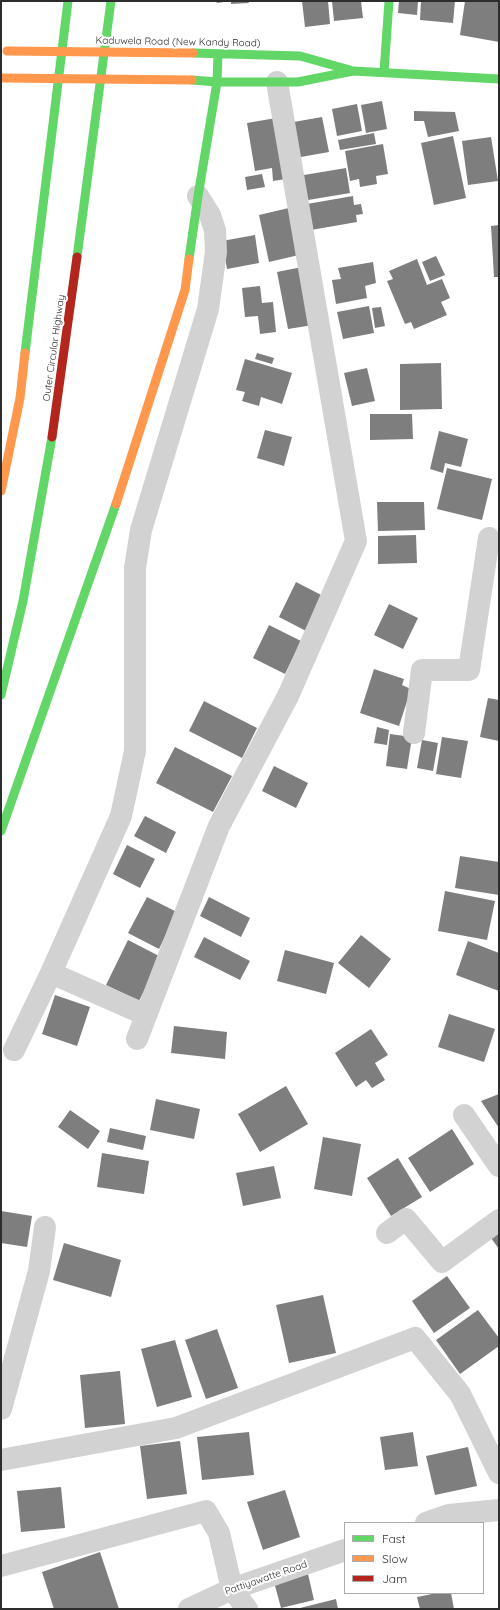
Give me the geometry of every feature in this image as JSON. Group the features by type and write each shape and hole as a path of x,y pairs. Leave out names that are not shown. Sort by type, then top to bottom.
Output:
{"main road":[{"path":"1,491 20,398 68,1"},
{"name":"Outer Circular Highway","path":"1,695 23,601 57,406 111,1"},
{"path":"384,72 389,1"},
{"name":"Kaduwela Road (New Kandy Road)","path":"4,51 300,56 353,71"},
{"path":"1,831 120,492 186,290 198,196 217,82 218,54"},
{"name":"Kaduwela Road (New Kandy Road)","path":"2,78 298,82 353,71 499,79"}],"street":[{"path":"137,1039 219,826 288,696 356,541 277,82"},
{"path":"14,1050 51,973 121,816 135,751 135,568 141,530 208,309 216,252 215,230 210,215 198,196"},
{"path":"414,733 422,670 470,670 489,608 489,538"},
{"path":"51,973 146,1015"},
{"path":"464,1115 499,1166"},
{"path":"387,1233 406,1219 442,1262 499,1220"},
{"path":"1,1409 39,1272 45,1227"},
{"path":"1,1460 176,1428 415,1338 460,1394 499,1473"},
{"path":"429,1522 449,1515 499,1510"},
{"path":"1,1566 206,1511 219,1533 232,1589 247,1609"},
{"name":"Pattiyawatte Road","path":"188,1609 232,1589 344,1550"}],"building":[{"path":"216,1 231,1 217,3"},
{"path":"231,1 248,1 249,3 231,4"},
{"path":"302,1 328,1 330,24 305,27"},
{"path":"332,1 361,1 363,18 334,21"},
{"path":"399,1 418,1 417,15 398,13"},
{"path":"421,1 455,1 453,23 420,20"},
{"path":"465,1 499,1 499,42 460,35"},
{"path":"382,101 387,129 366,133 361,105"},
{"path":"357,104 362,131 337,136 332,109"},
{"path":"414,111 455,112 459,131 428,137 424,121 414,121"},
{"path":"322,117 329,152 295,158 288,123"},
{"path":"276,118 286,179 273,181 272,168 255,171 247,123"},
{"path":"374,133 376,144 340,150 338,140"},
{"path":"453,136 466,198 434,205 421,143"},
{"path":"491,137 498,181 468,185 462,141"},
{"path":"383,144 388,174 376,176 377,184 360,187 359,179 350,181 345,151"},
{"path":"346,168 350,193 302,201 298,176"},
{"path":"262,174 265,187 247,190 245,177"},
{"path":"353,196 354,205 361,204 363,214 356,215 357,222 311,230 307,204"},
{"path":"293,207 303,254 269,262 259,215"},
{"path":"499,225 499,277 494,277 491,226"},
{"path":"255,235 259,263 227,269 222,241"},
{"path":"436,256 445,275 430,281 422,262"},
{"path":"417,259 427,285 442,279 450,298 441,302 447,315 414,329 411,322 405,324 387,281 393,279 389,271"},
{"path":"373,262 376,283 365,286 367,298 336,304 332,280 341,279 338,268"},
{"path":"302,267 313,325 288,329 277,272"},
{"path":"260,286 262,303 273,302 276,332 260,334 258,316 245,317 242,288"},
{"path":"369,306 374,333 343,339 337,312"},
{"path":"381,307 385,326 375,328 372,308"},
{"path":"257,353 274,358 272,364 255,359"},
{"path":"245,359 292,373 282,404 261,397 259,406 242,401 245,392 236,390"},
{"path":"441,363 442,409 400,410 400,364"},
{"path":"367,368 375,401 352,406 344,373"},
{"path":"370,414 412,414 413,439 370,440"},
{"path":"265,430 292,437 284,466 257,458"},
{"path":"439,431 468,439 461,467 445,463 443,473 430,469"},
{"path":"447,468 492,479 482,520 437,509"},
{"path":"377,502 424,502 425,530 378,531"},
{"path":"416,535 417,563 378,564 378,536"},
{"path":"296,582 327,598 310,633 279,617"},
{"path":"389,604 418,618 403,649 374,635"},
{"path":"269,625 301,641 285,674 253,658"},
{"path":"374,669 404,679 402,685 411,689 399,726 360,713"},
{"path":"488,698 499,700 499,741 480,737"},
{"path":"204,701 257,728 242,758 189,731"},
{"path":"377,727 389,730 387,745 374,743"},
{"path":"390,734 412,737 407,769 386,766"},
{"path":"442,737 468,741 461,778 436,774"},
{"path":"422,740 438,743 433,771 417,768"},
{"path":"175,747 232,776 213,812 156,783"},
{"path":"274,766 308,783 296,808 262,791"},
{"path":"145,816 176,832 166,853 134,836"},
{"path":"127,845 155,859 140,888 113,874"},
{"path":"460,856 499,862 499,895 455,888"},
{"path":"445,891 495,901 487,940 438,931"},
{"path":"147,897 177,912 159,949 128,933"},
{"path":"209,897 250,918 241,937 200,916"},
{"path":"361,935 391,959 369,988 338,963"},
{"path":"204,937 250,961 240,980 194,957"},
{"path":"128,940 161,957 139,1001 106,985"},
{"path":"468,941 499,953 499,991 456,975"},
{"path":"285,950 334,963 326,994 277,981"},
{"path":"55,995 90,1007 77,1046 42,1034"},
{"path":"449,1014 495,1029 484,1062 438,1047"},
{"path":"174,1026 227,1032 225,1059 171,1053"},
{"path":"371,1029 388,1055 375,1063 385,1080 372,1088 366,1080 356,1087 335,1053"},
{"path":"286,1086 308,1124 260,1152 238,1114"},
{"path":"499,1094 499,1128 481,1101"},
{"path":"156,1099 200,1109 194,1139 150,1130"},
{"path":"70,1110 100,1131 88,1149 58,1127"},
{"path":"110,1128 146,1136 143,1150 107,1142"},
{"path":"452,1129 474,1164 430,1192 408,1158"},
{"path":"323,1137 361,1144 352,1196 314,1189"},
{"path":"102,1153 149,1161 144,1194 97,1187"},
{"path":"398,1158 422,1197 391,1216 367,1178"},
{"path":"274,1166 281,1198 243,1206 236,1173"},
{"path":"1,1211 32,1216 27,1247 1,1243"},
{"path":"499,1232 499,1249 491,1238"},
{"path":"64,1243 121,1260 111,1297 53,1280"},
{"path":"447,1276 470,1308 434,1333 412,1301"},
{"path":"323,1295 336,1353 289,1363 276,1305"},
{"path":"478,1310 499,1338 499,1346 460,1374 436,1340"},
{"path":"217,1329 238,1388 206,1399 185,1340"},
{"path":"175,1340 192,1397 157,1407 141,1349"},
{"path":"120,1371 125,1424 85,1428 80,1375"},
{"path":"249,1432 254,1475 202,1480 197,1437"},
{"path":"413,1432 418,1466 385,1470 380,1437"},
{"path":"180,1441 187,1494 147,1499 140,1446"},
{"path":"468,1447 477,1486 435,1495 426,1456"},
{"path":"61,1487 65,1528 21,1532 17,1491"},
{"path":"285,1490 300,1537 263,1550 247,1502"},
{"path":"100,1552 119,1609 54,1609 42,1572"},
{"path":"308,1574 314,1600 281,1608 274,1582"},
{"path":"432,1594 451,1594 454,1609 420,1609 417,1597"},
{"path":"336,1599 338,1609 300,1609 300,1608"}],"traffic: fast":[{"path":"25,353 68,1"},
{"path":"77,257 111,1"},
{"path":"384,72 389,1"},
{"path":"193,53 300,56 350,70"},
{"path":"189,259 217,82 218,54"},
{"path":"192,80 217,82 298,82 353,71 499,79"},
{"path":"1,695 23,601 52,437"},
{"path":"1,831 116,504"}],"traffic: slow":[{"path":"7,51 193,53"},
{"path":"3,78 192,80"},
{"path":"116,504 185,290 189,259"},
{"path":"1,491 20,398 25,353"}],"traffic: jam":[{"path":"52,437 77,257"}]}
